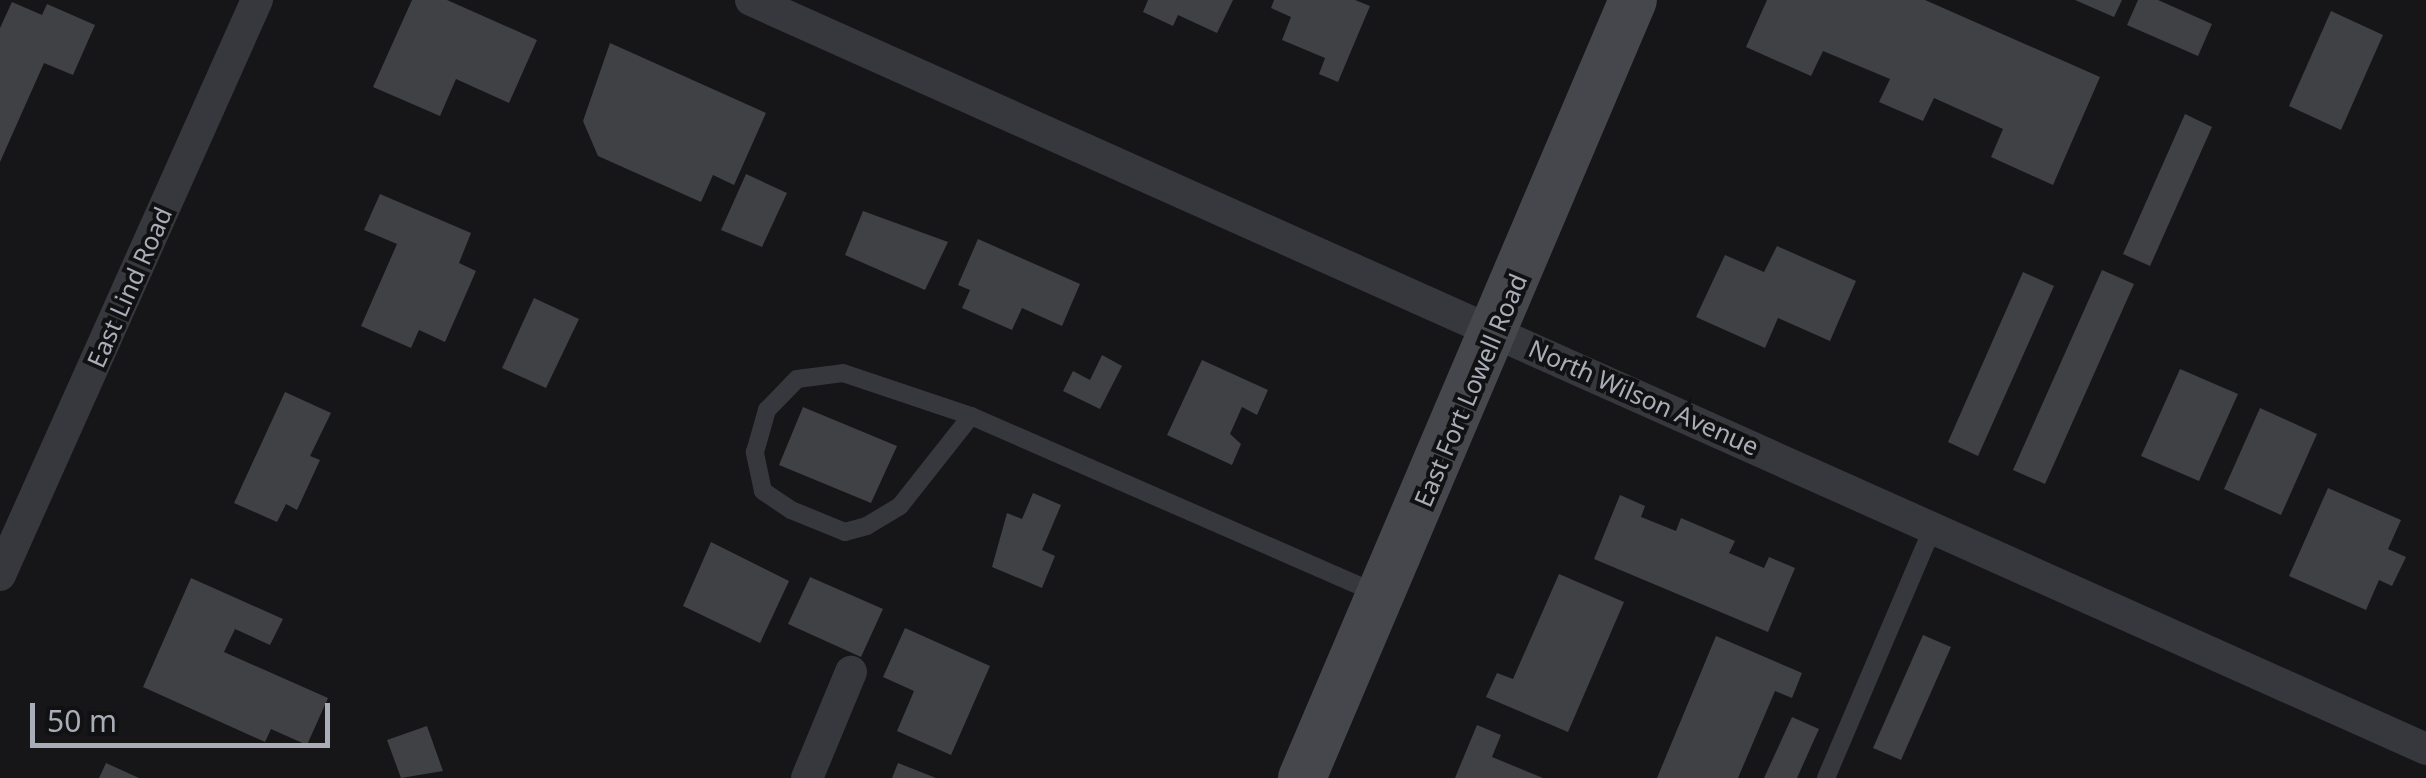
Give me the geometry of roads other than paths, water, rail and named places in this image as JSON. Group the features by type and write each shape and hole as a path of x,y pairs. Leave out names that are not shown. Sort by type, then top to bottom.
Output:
{"main road":[{"name":"East Fort Lowell Road","path":"1302,778 1496,330 1633,0"}],"street":[{"name":"East Lind Road","path":"0,575 258,0"},
{"name":"North Wilson Avenue","path":"751,0 2426,748"},
{"path":"807,778 851,672"}],"lane":[{"path":"971,416 900,506 867,526 844,532 791,510 764,490 755,452 767,410 797,379 843,373 971,416 1382,595"},
{"path":"1826,778 1933,527"}]}
